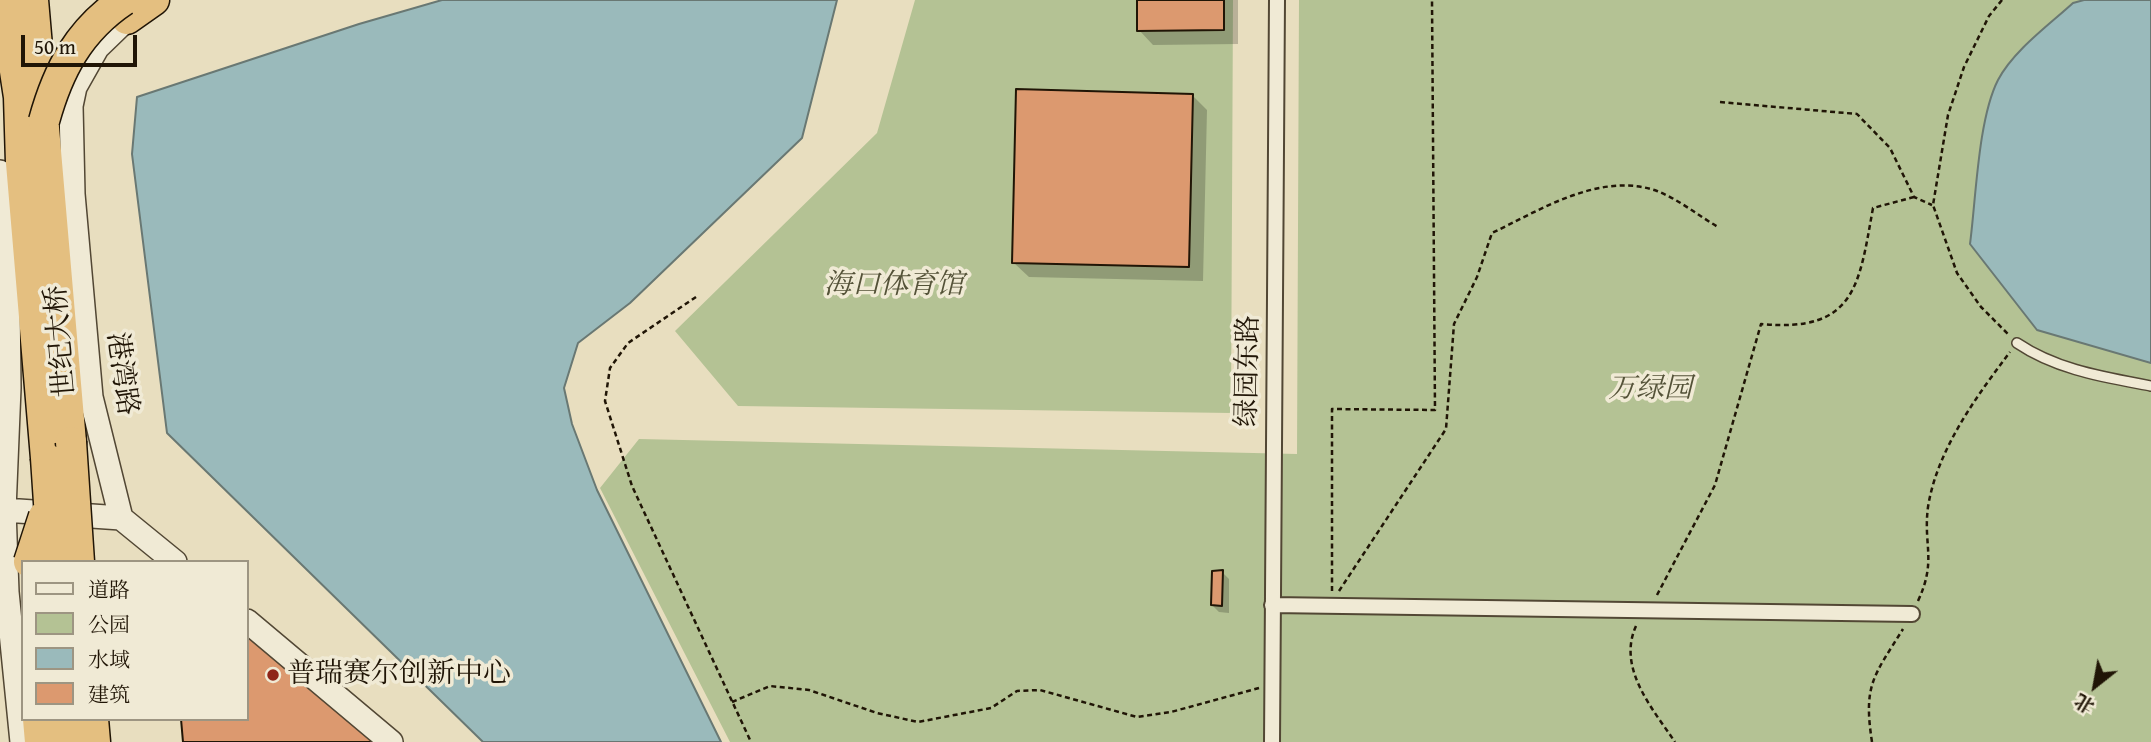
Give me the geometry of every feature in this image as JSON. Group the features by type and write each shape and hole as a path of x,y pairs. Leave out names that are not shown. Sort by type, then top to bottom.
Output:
{"highway":[{"name":"世纪大桥","path":"4,0 19,97 11,167 61,503 78,560"},
{"name":"世纪大桥","path":"33,0 44,121 61,503 53,560"},
{"path":"44,121 62,69 72,49 91,26 122,5 154,0"},
{"path":"0,98 9,140 11,167"},
{"path":"30,560 61,503 99,560"},
{"path":"38,721 40,742"},
{"path":"67,721 69,742"},
{"path":"93,721 95,742"},
{"path":"112,721 114,742"}],"street":[{"name":"绿园东路","path":"1272,742 1278,0"},
{"name":"港湾路","path":"121,519 91,397 73,194 71,106 75,87 90,59 112,31 122,5"},
{"path":"11,167 9,388 4,510 6,592 22,742"},
{"path":"4,510 121,519 172,560"},
{"path":"1272,605 1912,614"},
{"path":"248,622 391,742"}],"lane":[{"path":"2017,343 2036,356 2065,368 2151,386"}],"path":[{"path":"1432,0 1435,410 1332,409 1332,601 1446,429 1454,324 1476,277 1492,233 1566,197 1617,185 1657,191 1718,228"},
{"path":"1872,742 1868,696 1873,674 1912,614 1926,584 1930,561 1927,521 1929,503 1947,452 1975,398 2017,343 1981,307 1957,273 1933,205 1948,116 1964,67 1989,16 2002,0"},
{"path":"1720,102 1857,114 1890,148 1914,197"},
{"path":"1675,742 1648,701 1628,657 1630,638 1715,485 1761,324 1792,327 1821,319 1842,308 1853,292 1860,271 1873,208 1914,197 1933,205"},
{"path":"696,297 628,343 610,368 605,401 632,486 751,742"},
{"path":"732,702 770,686 809,690 877,713 918,722 990,708 1017,691 1040,691 1137,717 1171,712 1217,697 1272,686"}],"green space":[{"name":"海口体育馆","path":"915,0 1137,0 1137,31 1224,30 1224,0 1233,0 1231,413 738,406 675,331 877,133","holes":["1016,90 1193,94 1189,267 1013,263"]},
{"name":"万绿园","path":"1299,0 2084,0 2073,3 2037,330 2151,363 2151,742 730,742 600,488 639,439 1297,454"}],"water":[{"path":"442,0 837,0 802,138 630,303 578,343 564,388 572,424 597,490 721,742 483,742 167,433 132,154 137,97 359,24"},
{"path":"2084,0 2151,0 2151,363 2037,330 1970,244 1982,137 1991,96 1998,80 2013,58 2032,39 2073,3"}],"building":[{"path":"1137,0 1224,0 1224,30 1137,31"},
{"path":"1016,89 1193,94 1189,267 1012,263"},
{"path":"1223,570 1222,606 1211,605 1212,571"},
{"name":"普瑞赛尔创新中心","path":"248,631 378,742 183,742 181,721 248,721"}],"place":[{"name":"普瑞赛尔创新中心","path":"273,675"}]}
